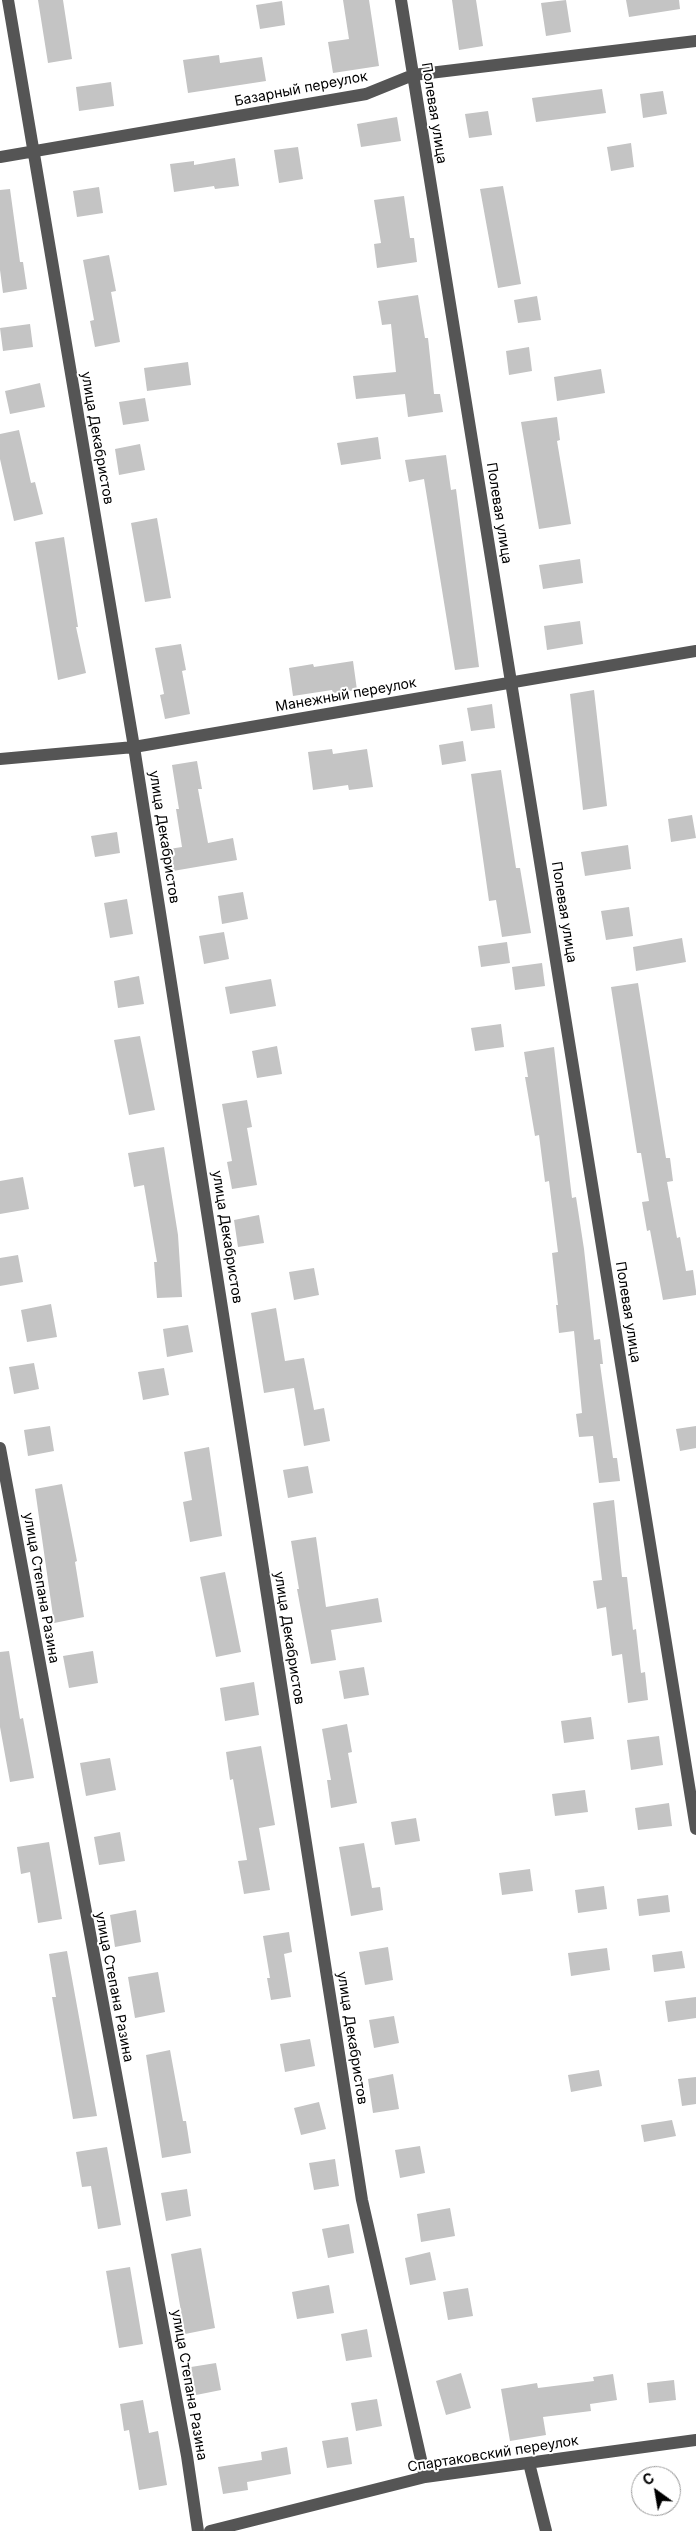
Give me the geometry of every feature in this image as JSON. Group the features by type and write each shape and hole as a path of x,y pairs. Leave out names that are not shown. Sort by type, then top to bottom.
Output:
{"street":[{"name":"улица Декабристов","path":"8,0 134,747 362,2200 426,2477"},
{"name":"Полевая улица","path":"401,0 696,1830"},
{"name":"Базарный переулок","path":"0,157 366,94 413,76 642,46 696,41"},
{"name":"Манежный переулок","path":"0,759 134,747 696,651"},
{"name":"улица Степана Разина","path":"0,1448 185,2446 198,2531"},
{"name":"Спартаковский переулок","path":"210,2531 426,2477 696,2440"},
{"path":"529,2464 546,2531"}],"building":[{"path":"38,0 63,0 72,59 48,63"},
{"path":"343,0 369,0 379,66 333,73 328,42 349,39"},
{"path":"452,0 476,0 483,46 459,50"},
{"path":"566,0 571,32 546,36 541,3"},
{"path":"626,0 679,0 680,9 629,17"},
{"path":"282,1 285,25 260,29 256,5"},
{"path":"219,55 220,63 262,57 266,81 188,93 183,60"},
{"path":"111,82 114,106 79,111 76,87"},
{"path":"602,89 606,113 536,122 532,98"},
{"path":"663,91 667,114 643,118 640,94"},
{"path":"488,111 492,135 469,138 465,114"},
{"path":"397,117 401,141 361,147 357,124"},
{"path":"631,143 634,167 611,171 607,147"},
{"path":"298,147 303,179 279,183 274,150"},
{"path":"235,158 239,186 215,189 214,186 174,192 170,164 194,161 194,165"},
{"path":"503,186 521,284 498,288 480,189"},
{"path":"99,187 103,213 77,217 73,191"},
{"path":"10,189 20,262 23,262 27,289 3,293 0,270 0,190"},
{"path":"404,196 410,238 414,238 417,262 377,268 374,244 381,243 374,200"},
{"path":"109,255 116,291 111,292 120,342 95,347 90,321 94,320 83,260"},
{"path":"418,295 425,338 428,338 434,394 440,394 443,412 408,417 405,394 356,399 353,376 396,372 391,324 382,325 378,301"},
{"path":"537,296 541,320 518,323 514,300"},
{"path":"30,324 33,347 3,351 0,328"},
{"path":"529,347 532,371 509,375 506,351"},
{"path":"188,362 191,385 147,391 144,368"},
{"path":"601,369 605,393 557,401 554,377"},
{"path":"40,383 45,407 10,414 5,391"},
{"path":"145,398 149,421 123,425 119,402"},
{"path":"557,417 560,440 557,441 571,524 539,529 521,422"},
{"path":"19,430 31,483 35,482 43,514 14,521 0,459 0,434"},
{"path":"378,437 381,459 341,465 337,443"},
{"path":"140,444 145,470 119,475 115,449"},
{"path":"446,455 451,490 456,489 479,667 455,670 424,479 409,482 405,460"},
{"path":"157,518 171,598 145,602 131,523"},
{"path":"64,537 78,627 76,627 86,673 58,680 35,542"},
{"path":"580,559 583,583 543,589 539,565"},
{"path":"580,621 583,644 547,650 544,626"},
{"path":"181,644 186,670 182,671 190,714 165,719 160,695 164,694 155,648"},
{"path":"353,661 357,690 333,693 332,690 293,696 289,668 313,664 314,667"},
{"path":"594,690 607,806 583,810 570,694"},
{"path":"492,704 495,728 471,731 467,708"},
{"path":"463,741 466,761 442,765 439,745"},
{"path":"332,749 333,754 367,749 373,787 349,790 348,785 313,790 308,752"},
{"path":"197,761 202,789 198,789 208,843 233,838 237,860 173,871 169,849 182,847 176,809 179,809 172,765"},
{"path":"501,770 516,868 520,868 531,933 502,937 496,900 489,901 471,774"},
{"path":"692,815 696,838 671,842 668,819"},
{"path":"117,832 120,853 95,857 91,836"},
{"path":"628,845 631,869 585,876 581,852"},
{"path":"243,892 248,919 222,924 218,896"},
{"path":"127,899 133,934 110,938 104,903"},
{"path":"629,907 633,936 606,940 601,911"},
{"path":"224,932 229,959 204,964 199,936"},
{"path":"682,938 686,962 636,971 633,947"},
{"path":"507,942 510,963 481,967 478,946"},
{"path":"542,963 545,986 515,990 512,967"},
{"path":"139,976 144,1004 118,1008 114,981"},
{"path":"271,979 276,1006 230,1014 225,987"},
{"path":"638,983 666,1158 670,1158 673,1181 667,1182 677,1238 680,1237 686,1271 693,1270 696,1291 696,1295 663,1300 650,1230 647,1231 642,1202 649,1201 641,1153 637,1153 611,987"},
{"path":"501,1024 504,1047 475,1051 471,1028"},
{"path":"140,1036 155,1110 129,1115 114,1040"},
{"path":"277,1046 282,1074 257,1078 252,1051"},
{"path":"554,1047 572,1198 576,1197 594,1340 600,1339 603,1364 600,1364 613,1458 617,1458 620,1481 599,1483 593,1436 579,1437 576,1414 582,1413 574,1331 559,1333 552,1253 558,1252 549,1181 545,1182 539,1135 535,1136 525,1077 528,1077 524,1052"},
{"path":"247,1100 252,1127 247,1128 257,1185 232,1189 227,1162 232,1161 222,1104"},
{"path":"164,1147 178,1235 182,1297 157,1298 154,1262 157,1262 144,1185 134,1187 128,1153"},
{"path":"23,1177 29,1209 0,1214 0,1181"},
{"path":"259,1215 264,1243 238,1247 234,1220"},
{"path":"18,1255 23,1282 0,1286 0,1258"},
{"path":"314,1268 319,1295 294,1300 289,1272"},
{"path":"51,1304 57,1337 27,1342 21,1310"},
{"path":"276,1308 285,1361 304,1358 314,1410 324,1408 330,1441 304,1446 294,1388 264,1393 251,1313"},
{"path":"188,1325 193,1352 167,1357 163,1329"},
{"path":"34,1363 39,1389 14,1394 9,1367"},
{"path":"164,1368 169,1395 143,1400 138,1372"},
{"path":"50,1426 54,1451 28,1456 24,1430"},
{"path":"696,1426 696,1448 680,1451 676,1429"},
{"path":"209,1447 222,1536 190,1542 183,1502 192,1500 184,1452"},
{"path":"308,1466 313,1493 288,1498 283,1470"},
{"path":"62,1484 77,1561 75,1562 84,1617 54,1623 35,1489"},
{"path":"614,1500 622,1577 627,1577 633,1630 636,1629 641,1673 645,1672 648,1700 628,1703 622,1654 612,1656 606,1607 597,1609 593,1581 602,1580 593,1503"},
{"path":"316,1537 326,1607 378,1598 382,1622 331,1630 336,1660 311,1664 297,1589 299,1589 291,1541"},
{"path":"225,1572 241,1652 216,1657 200,1577"},
{"path":"9,1651 20,1719 23,1718 34,1778 10,1782 0,1727 0,1652"},
{"path":"93,1651 98,1683 69,1688 63,1656"},
{"path":"364,1667 369,1695 344,1699 339,1671"},
{"path":"254,1682 259,1715 225,1721 220,1688"},
{"path":"591,1717 594,1739 564,1743 561,1721"},
{"path":"347,1724 352,1752 348,1753 357,1803 331,1808 327,1780 331,1780 322,1729"},
{"path":"659,1736 663,1765 631,1770 627,1740"},
{"path":"261,1746 275,1825 259,1828 270,1890 244,1894 238,1861 247,1860 233,1779 230,1780 226,1752"},
{"path":"110,1758 116,1790 86,1796 80,1763"},
{"path":"585,1790 588,1812 555,1816 552,1794"},
{"path":"669,1803 672,1826 638,1830 635,1808"},
{"path":"416,1818 420,1841 395,1845 391,1822"},
{"path":"120,1832 125,1861 99,1865 94,1837"},
{"path":"49,1842 62,1919 38,1923 30,1872 21,1874 17,1847"},
{"path":"364,1843 372,1888 380,1887 383,1910 351,1916 339,1847"},
{"path":"530,1869 533,1891 502,1895 499,1873"},
{"path":"604,1886 607,1909 578,1913 575,1890"},
{"path":"668,1895 670,1912 639,1916 637,1899"},
{"path":"136,1910 141,1942 115,1947 110,1915"},
{"path":"289,1932 292,1952 284,1954 291,1997 271,2000 267,1978 270,1978 263,1936"},
{"path":"388,1947 393,1980 365,1985 359,1952"},
{"path":"607,1948 610,1970 571,1976 568,1953"},
{"path":"67,1951 97,2116 73,2119 52,1997 56,1997 49,1954"},
{"path":"682,1951 685,1968 654,1972 652,1955"},
{"path":"158,1972 165,2012 135,2018 128,1977"},
{"path":"696,1997 696,2018 668,2022 665,2001"},
{"path":"394,2016 399,2043 374,2048 369,2020"},
{"path":"310,2039 315,2066 285,2072 280,2044"},
{"path":"170,2050 191,2153 162,2158 146,2055"},
{"path":"599,2070 602,2086 571,2092 568,2075"},
{"path":"393,2074 399,2109 373,2113 368,2079"},
{"path":"696,2077 696,2104 682,2106 678,2079"},
{"path":"319,2102 326,2129 301,2135 294,2108"},
{"path":"672,2120 676,2136 644,2142 641,2125"},
{"path":"420,2146 425,2173 400,2178 395,2150"},
{"path":"107,2147 121,2225 98,2229 91,2186 82,2187 76,2152"},
{"path":"335,2159 339,2186 314,2190 309,2163"},
{"path":"187,2189 191,2216 166,2221 161,2193"},
{"path":"450,2208 455,2236 421,2242 417,2214"},
{"path":"349,2224 354,2253 328,2258 322,2229"},
{"path":"201,2248 215,2328 185,2334 171,2254"},
{"path":"430,2252 436,2280 410,2285 405,2258"},
{"path":"130,2267 143,2344 119,2348 106,2271"},
{"path":"329,2285 334,2313 297,2319 292,2292"},
{"path":"468,2288 473,2316 448,2320 443,2292"},
{"path":"367,2329 372,2357 346,2361 341,2334"},
{"path":"216,2363 221,2390 196,2395 191,2367"},
{"path":"461,2373 471,2408 446,2415 436,2381"},
{"path":"613,2374 617,2400 590,2404 591,2411 543,2417 546,2435 510,2441 501,2389 537,2383 538,2388 594,2381 593,2377"},
{"path":"674,2380 676,2400 649,2403 647,2383"},
{"path":"377,2399 382,2426 356,2431 351,2403"},
{"path":"143,2400 149,2433 158,2431 167,2485 139,2490 129,2430 124,2431 120,2404"},
{"path":"348,2437 352,2464 327,2468 322,2441"},
{"path":"287,2447 291,2474 247,2482 248,2490 223,2494 218,2467 262,2460 261,2452"}]}
